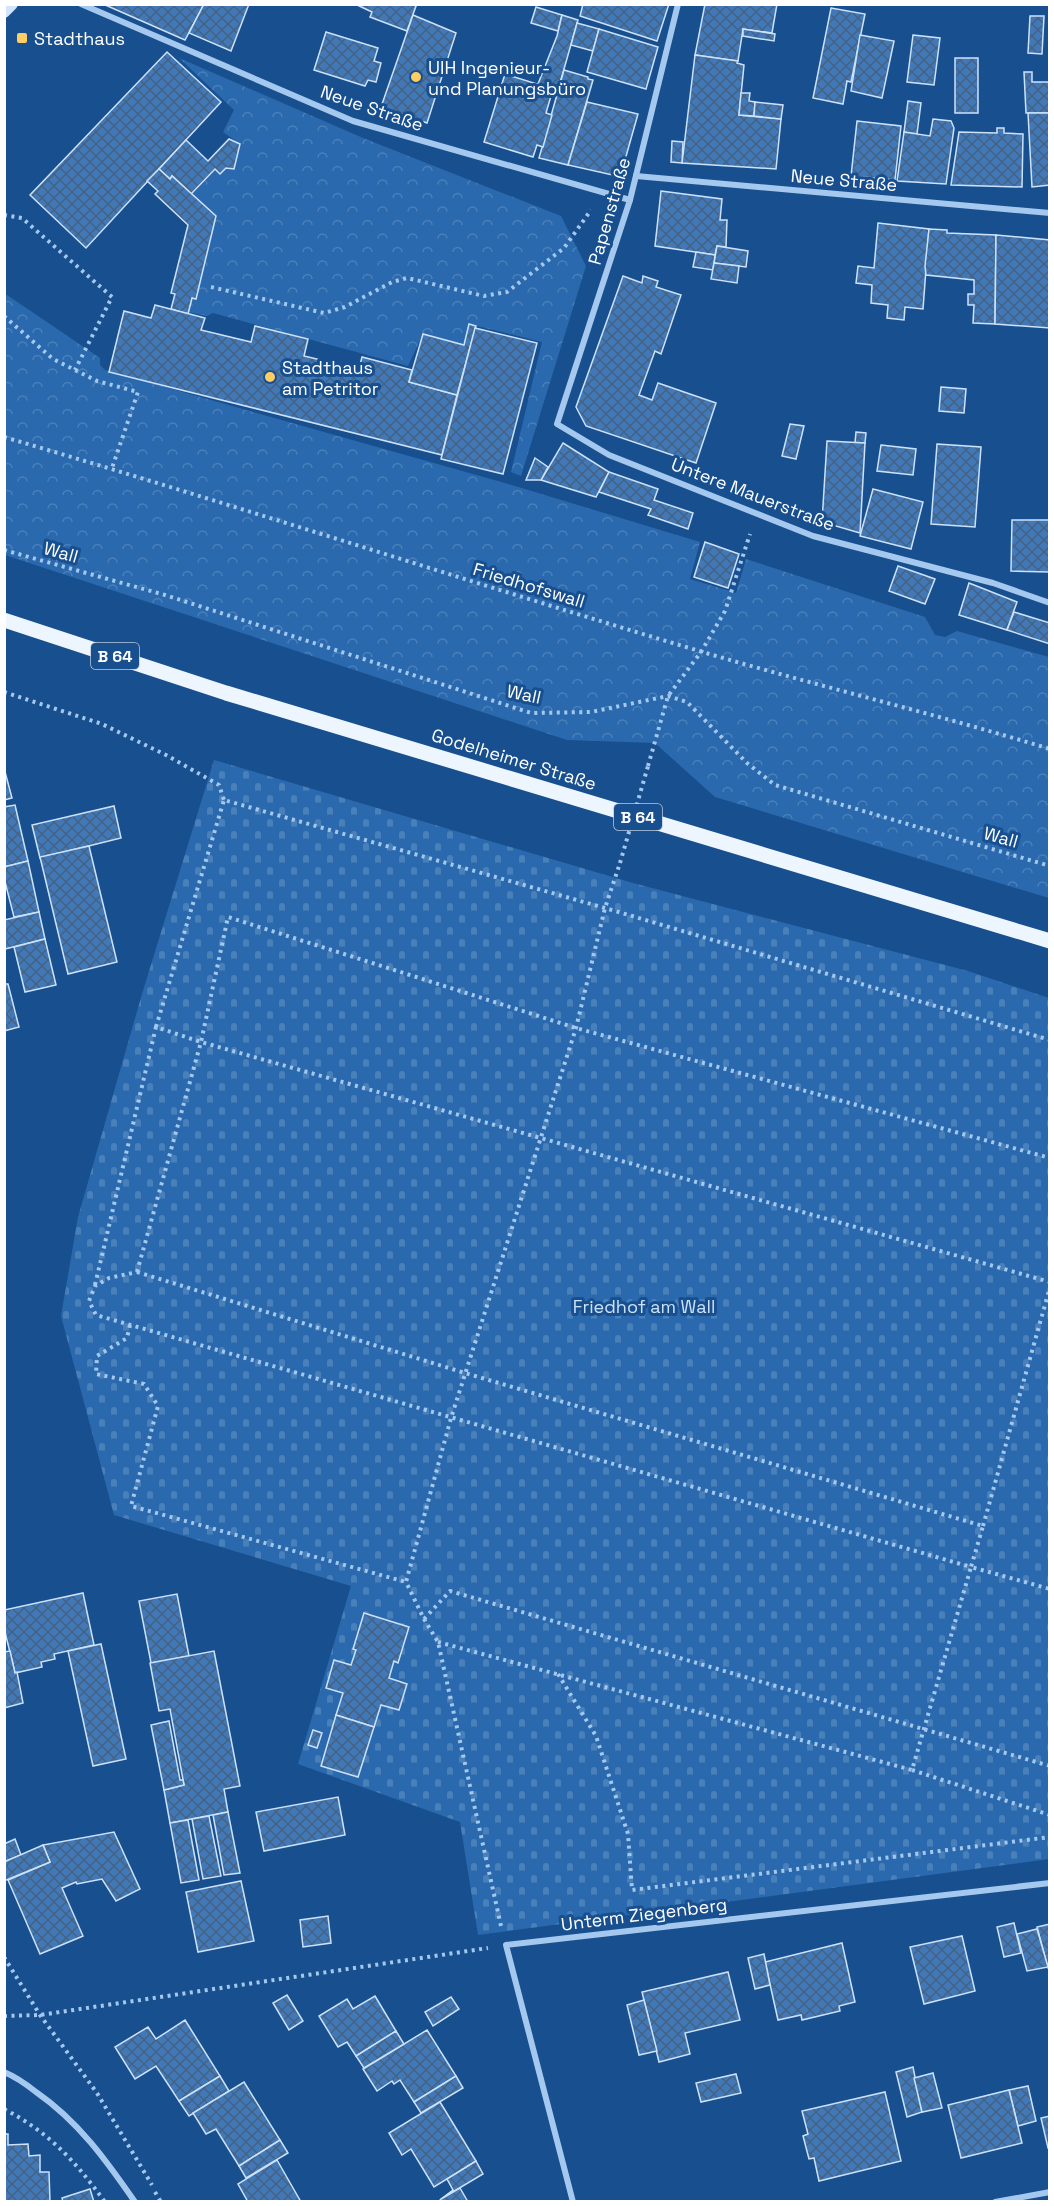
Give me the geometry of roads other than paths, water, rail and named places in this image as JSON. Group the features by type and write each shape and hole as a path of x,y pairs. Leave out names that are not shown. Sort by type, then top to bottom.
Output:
{"main road":[{"path":"4,12 12,4"},
{"name":"Godelheimer Straße","path":"4,620 226,693 1050,941"}],"street":[{"name":"Neue Straße","path":"81,4 354,122 630,200"},
{"name":"Papenstraße","path":"557,423 630,200 678,4"},
{"name":"Neue Straße","path":"636,176 1050,213"},
{"name":"Untere Mauerstraße","path":"557,423 609,454 813,536 993,583 1050,603"},
{"name":"Unterm Ziegenberg","path":"573,2202 506,1945 1050,1883"},
{"path":"4,2072 15,2076 59,2108 101,2153 135,2202"},
{"path":"995,2202 1050,2192"}],"place":[{"name":"Stadthaus","path":"22,38"},
{"name":"UIH Ingenieur- und Planungsbüro","path":"416,77"},
{"name":"Stadthaus am Petritor","path":"270,377"}],"park label":[{"name":"Friedhof am Wall","path":"644,1306"}]}
